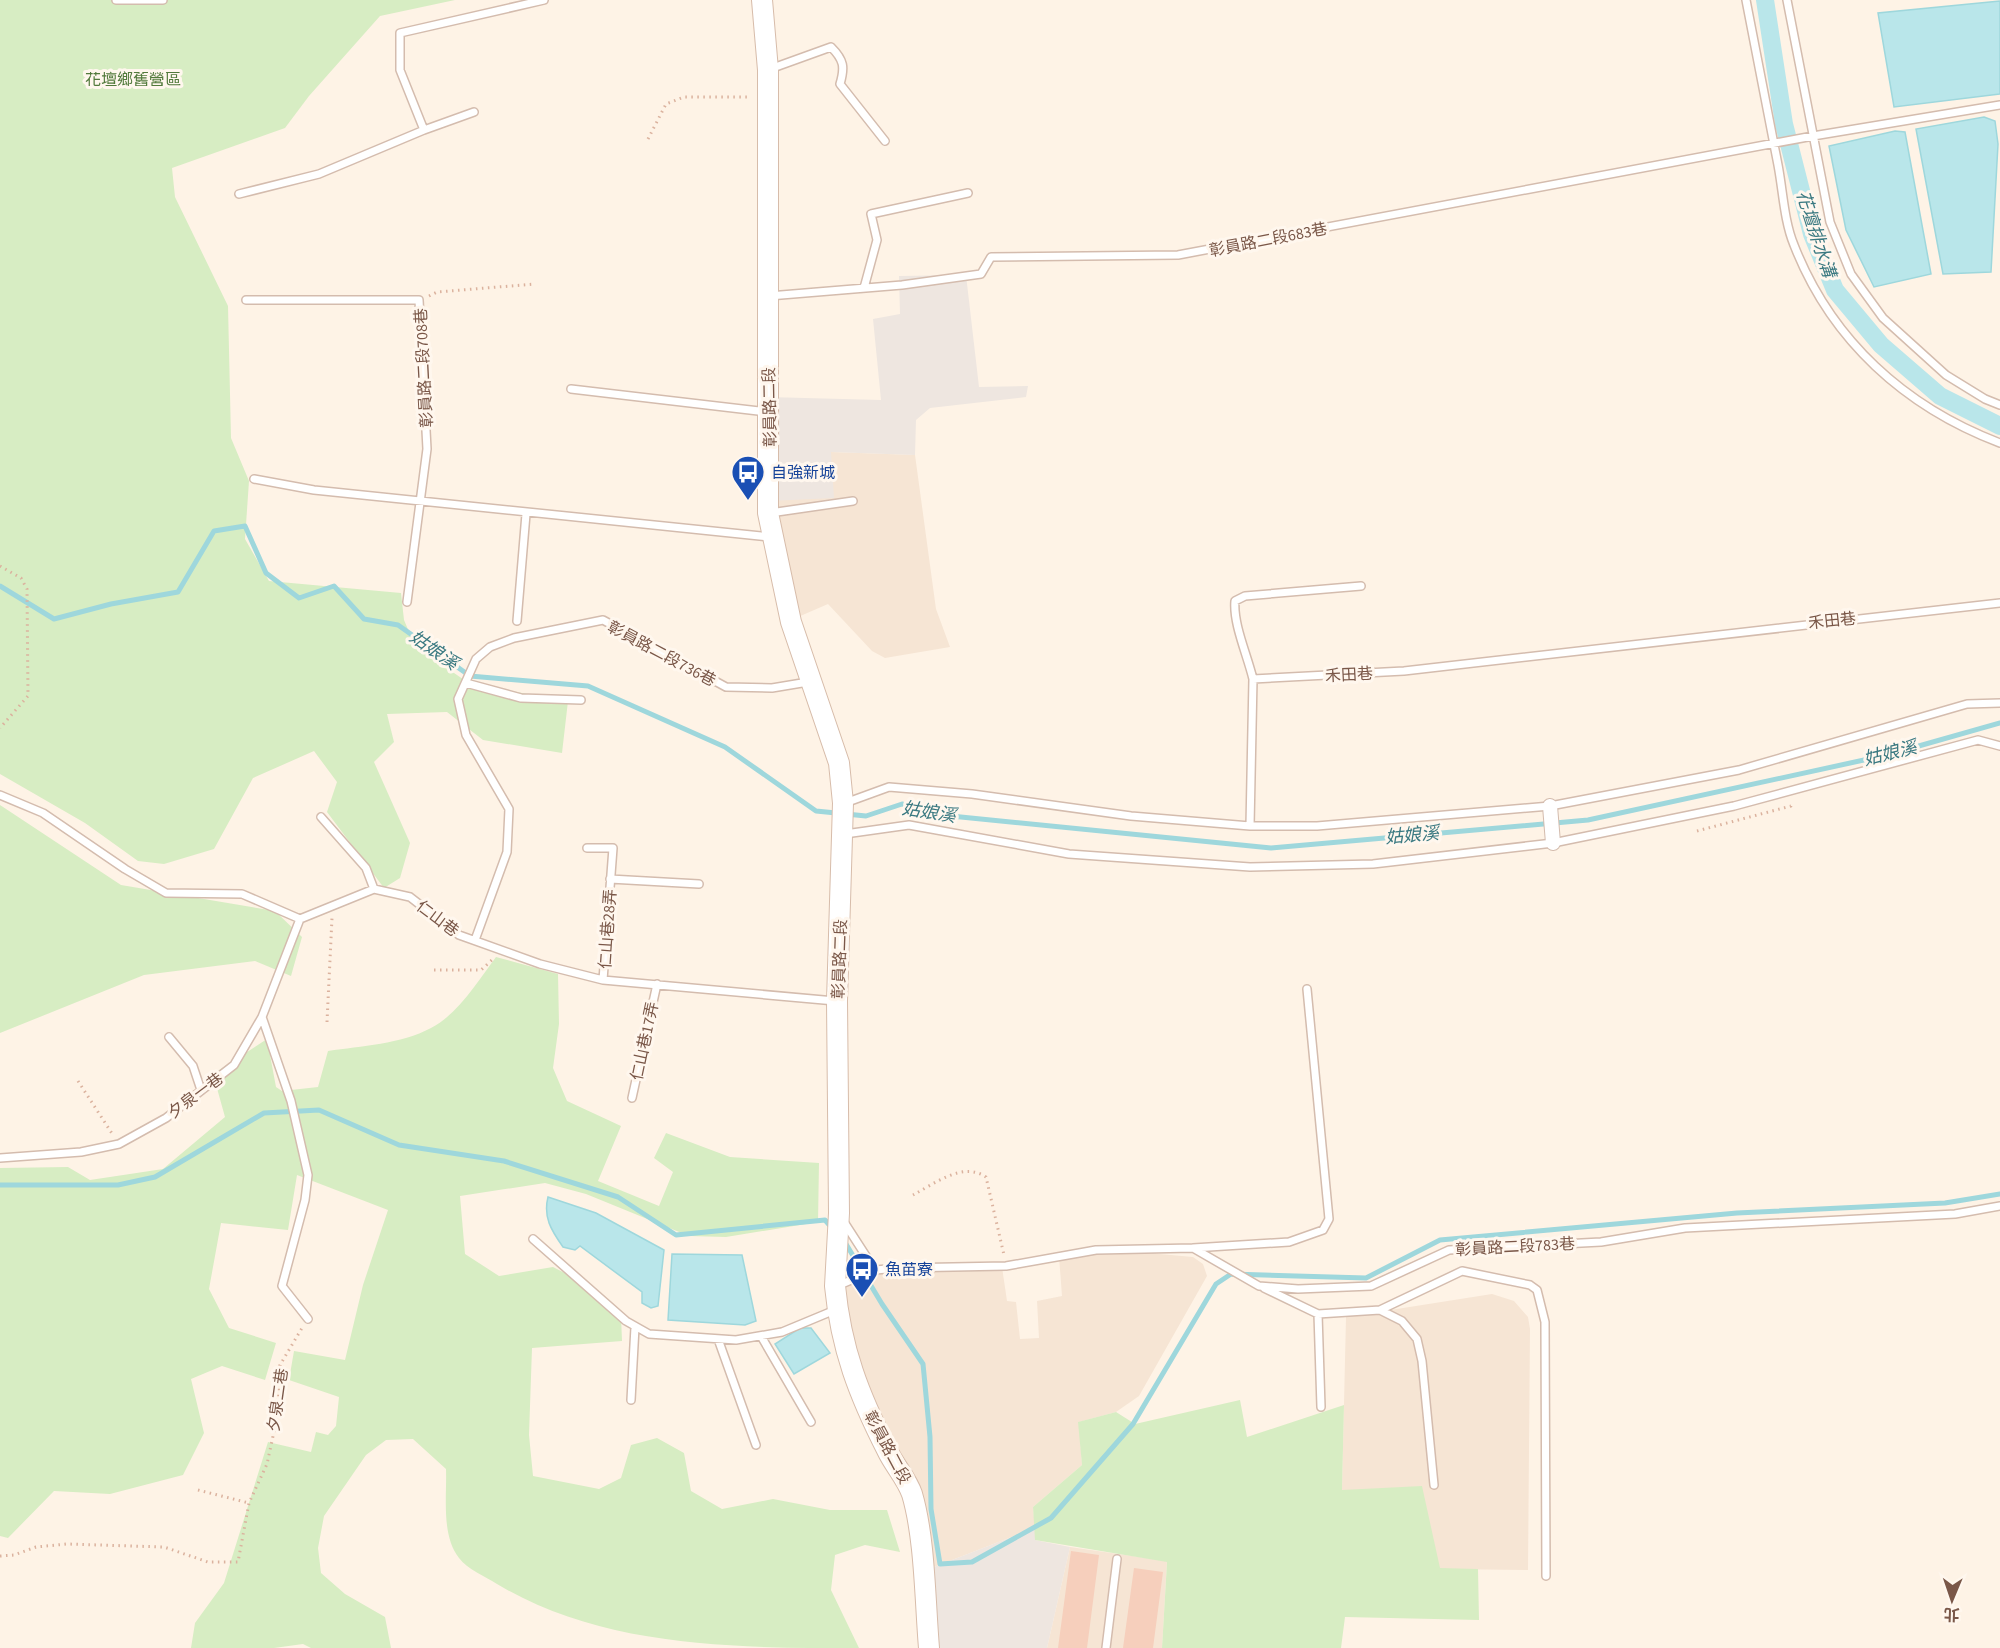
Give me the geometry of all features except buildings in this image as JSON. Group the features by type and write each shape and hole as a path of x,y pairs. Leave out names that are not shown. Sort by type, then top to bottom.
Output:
{"main road":[{"name":"彰員路二段","path":"762,0 768,70 766,297 770,412 768,513 791,622 839,763 843,803 844,835 837,1001 839,1220 835,1286 837,1309 852,1374 888,1452 912,1492 920,1546 929,1648"}],"street":[{"path":"1550,806 1554,843"}],"lane":[{"path":"116,0 163,0"},
{"path":"424,130 400,70 400,33 544,0"},
{"path":"1746,0 1793,243 1814,289 1858,352 1893,383 1935,412 2000,443"},
{"path":"1787,0 1830,222 1851,274 1883,318 1946,375 2000,405"},
{"path":"768,70 831,47 842,58 844,70 840,84 885,141"},
{"path":"1774,143 2000,105"},
{"path":"239,194 319,174 424,130 474,112"},
{"name":"彰員路二段683巷","path":"766,297 981,274 992,257 1178,255 1774,143"},
{"path":"864,288 877,240 871,214 968,193"},
{"name":"彰員路二段708巷","path":"246,300 419,300 427,449 407,602"},
{"path":"571,389 770,412"},
{"path":"254,479 314,490 526,514 773,537"},
{"path":"768,513 853,501"},
{"path":"517,621 526,514"},
{"path":"1250,826 1253,679 1244,642 1234,617 1235,601 1245,596 1361,586"},
{"name":"禾田巷","path":"1253,679 1404,671 2000,603"},
{"name":"彰員路二段736巷","path":"475,940 507,852 509,809 466,735 458,699 476,659 490,647 514,638 603,620 726,687 772,688 811,681"},
{"path":"466,683 521,698 581,700"},
{"path":"843,803 889,788 972,794 1131,816 1250,826 1317,826 1550,806 1738,770 1967,704 2000,703"},
{"path":"844,835 909,825 1069,854 1250,867 1373,864 1554,843 1734,806 1978,740 2000,746"},
{"path":"0,795 44,813 125,869 166,893 242,894 300,919 374,889 366,868 321,817"},
{"name":"仁山巷28弄","path":"587,848 613,848 603,980"},
{"name":"仁山巷28弄","path":"610,879 699,884"},
{"name":"仁山巷","path":"374,889 410,897 459,935 501,951 603,980 837,1001"},
{"name":"夕泉一巷","path":"0,1158 81,1152 119,1144 166,1118 234,1065 262,1017 300,919"},
{"name":"仁山巷17弄","path":"632,1098 657,984"},
{"path":"835,1286 875,1270 1006,1266 1096,1250 1193,1248 1289,1242 1323,1230 1329,1219 1307,989"},
{"path":"262,1017 291,1101 308,1174 305,1200 282,1286 308,1319"},
{"path":"169,1037 194,1066 201,1090"},
{"name":"彰員路二段783巷","path":"1193,1248 1259,1286 1298,1289 1371,1286 1449,1250 1601,1242 1685,1228 1955,1214 2000,1206"},
{"path":"839,1220 875,1270"},
{"path":"533,1239 635,1328 649,1334 736,1340 782,1332 837,1309"},
{"path":"1259,1286 1318,1314 1380,1310 1462,1271 1530,1286 1537,1290 1545,1322 1546,1576"},
{"path":"1380,1310 1402,1322 1417,1339 1422,1360 1434,1485"},
{"path":"1318,1314 1322,1407"},
{"path":"631,1400 635,1328"},
{"path":"761,1336 811,1422"},
{"path":"718,1339 756,1445"},
{"path":"1106,1648 1118,1559"}],"path":[{"path":"648,139 666,104 684,97 768,98"},
{"path":"419,300 437,292 535,285"},
{"path":"0,566 21,578 27,589 28,672 28,696 0,728"},
{"path":"327,1022 333,904"},
{"path":"434,970 481,970 501,951"},
{"path":"78,1081 119,1144"},
{"path":"913,1195 954,1173 979,1172 986,1177 1006,1266"},
{"name":"夕泉二巷","path":"0,1556 14,1555 36,1547 67,1544 164,1547 208,1562 238,1562 249,1503 267,1464 278,1413 280,1365 308,1319"},
{"path":"198,1490 249,1503"}],"shaded area":[{"path":"966,275 979,387 1028,386 1026,397 930,408 916,420 915,455 831,452 834,498 769,501 767,397 881,400 873,319 900,314 899,276"},
{"path":"831,452 915,455 936,609 950,647 885,658 872,651 828,604 798,617 769,501"},
{"path":"1103,1249 1193,1257 1203,1264 1207,1276 1139,1396 1116,1412 1079,1422 1082,1465 1033,1507 1035,1528 921,1572 905,1478 858,1372 838,1279 886,1267 1002,1267 1007,1301 1016,1302 1020,1339 1039,1338 1037,1301 1062,1296 1059,1256"},
{"path":"1492,1294 1514,1301 1528,1317 1530,1329 1528,1570 1440,1569 1342,1490 1346,1317"},
{"path":"1035,1528 1035,1540 1070,1547 1047,1648 933,1648 921,1572"},
{"path":"1070,1547 1167,1561 1162,1648 1047,1648"}],"green space":[{"name":"花壇鄉舊營區","path":"0,0 455,0 380,16 309,96 285,128 172,168 175,197 228,306 231,438 249,481 245,539 269,581 401,593 404,620 415,646 470,684 568,701 562,753 483,740 447,712 387,714 394,742 374,762 410,843 400,878 384,888 327,812 337,782 314,751 253,778 214,849 164,864 138,861 85,823 0,774"},
{"path":"0,805 121,885 275,911 302,937 291,976 255,961 144,975 0,1033"},
{"path":"496,957 558,974 559,1024 553,1068 567,1101 621,1126 598,1181 659,1206 673,1172 654,1158 666,1133 730,1157 819,1163 818,1222 726,1237 689,1236 586,1194 545,1183 460,1196 465,1254 499,1276 553,1267 592,1287 621,1316 622,1341 532,1348 529,1435 533,1476 599,1489 621,1478 631,1445 657,1438 684,1453 691,1491 722,1509 773,1499 830,1510 887,1510 900,1552 865,1545 835,1555 831,1590 859,1648 718,1645 672,1640 581,1621 538,1605 497,1584 467,1566 459,1558 453,1549 447,1527 446,1469 413,1439 386,1440 366,1455 324,1516 318,1548 321,1573 345,1594 385,1617 391,1648 311,1648 303,1644 274,1648 191,1648 195,1623 224,1583 268,1442 311,1452 316,1432 328,1435 336,1426 339,1397 289,1380 294,1351 345,1360 363,1285 388,1210 297,1175 288,1230 221,1223 209,1289 229,1328 276,1343 265,1380 222,1366 191,1379 204,1433 183,1475 110,1494 54,1491 8,1538 0,1536 0,1168 68,1167 90,1180 163,1169 225,1117 213,1074 267,1039 276,1087 282,1091 318,1087 328,1051 394,1041 431,1028 459,1006"},
{"path":"1240,1400 1247,1437 1344,1405 1342,1490 1422,1486 1440,1568 1478,1569 1479,1620 1345,1617 1341,1648 1162,1648 1167,1562 1035,1540 1033,1507 1082,1465 1078,1422 1116,1412 1135,1424"}],"water":[{"path":"2000,1 2000,94 1894,107 1878,13"},
{"path":"1984,117 1995,121 1998,144 1991,272 1943,274 1916,129"},
{"path":"1895,131 1905,132 1931,274 1874,287 1846,230 1829,146"},
{"path":"548,1197 596,1213 664,1250 658,1306 651,1308 642,1303 642,1292 580,1246 575,1250 563,1247 547,1217"},
{"path":"672,1254 742,1255 756,1321 745,1325 668,1320"},
{"path":"800,1328 811,1328 830,1353 794,1374 775,1344"}],"waterway":[{"name":"花壇排水溝","path":"1765,0 1784,124 1812,234 1835,290 1881,345 1940,396 2000,426"},
{"name":"姑娘溪","path":"0,586 54,619 111,604 178,592 214,531 245,526 266,573 299,598 334,586 364,619 398,625 470,676 588,686 725,747 816,811 866,816 902,804 941,815 1271,848 1588,820 1887,755 2000,723"},
{"path":"0,1185 118,1185 155,1177 264,1113 319,1110 399,1145 504,1161 618,1197 676,1235 825,1220 832,1228"},
{"path":"843,1239 882,1304 923,1364 930,1437 931,1509 940,1564 972,1562 1051,1518 1133,1424 1216,1284 1231,1274 1366,1278 1440,1240 1737,1213 1945,1203 2000,1194"}],"place":[{"name":"自強新城","path":"748,501"},
{"name":"魚苗寮","path":"862,1298"}]}
